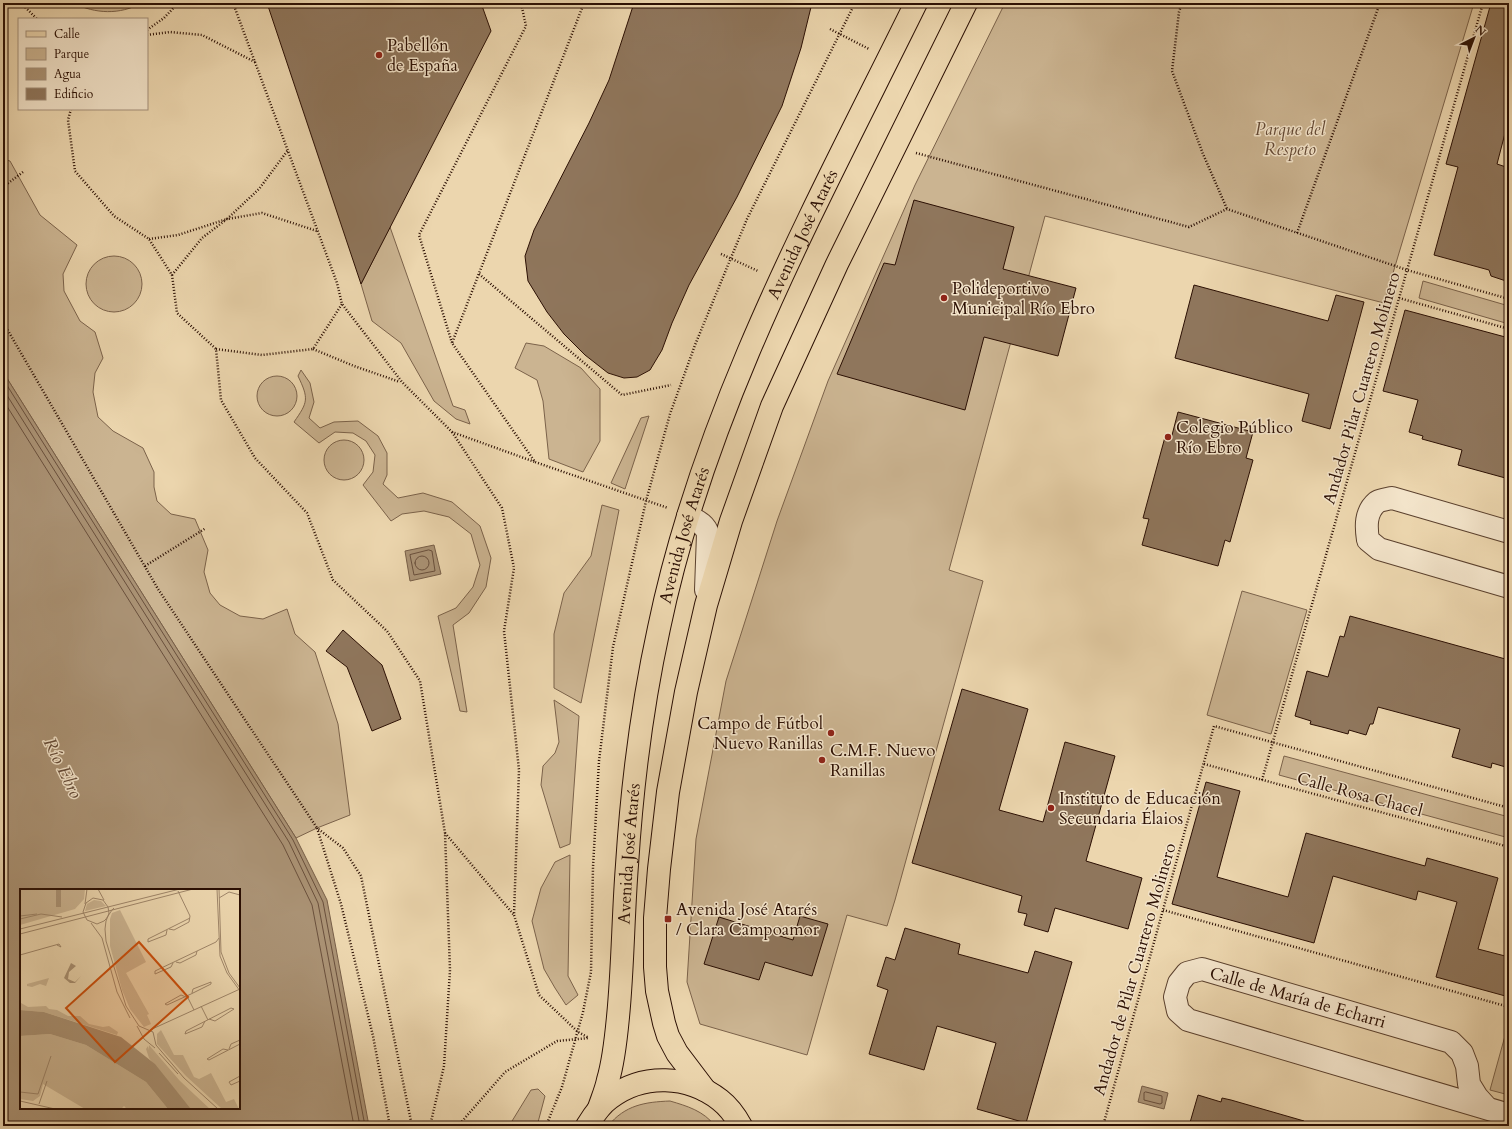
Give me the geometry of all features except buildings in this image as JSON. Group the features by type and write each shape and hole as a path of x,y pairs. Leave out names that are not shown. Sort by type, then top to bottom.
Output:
{"main road":[{"name":"Avenida José Atarés","path":"599,1108 608,1079 616,1032 621,982 627,864 640,735 658,629 678,545 714,437 749,350 799,240 916,3"},
{"name":"Avenida José Atarés","path":"705,1090 677,1053 668,1036 664,1023 657,992 655,967 655,918 658,869 668,792 686,692 706,605 732,521 772,406 818,304 966,3"},
{"path":"587,1126 599,1108 622,1090 635,1084 663,1080 692,1084 705,1090 721,1100 742,1122"}],"street":[{"path":"1509,532 1392,498 1378,502 1370,512 1366,526 1368,540 1378,549 1509,587"},
{"path":"688,516 701,523 706,528 708,534 706,605"},
{"name":"Calle de María de Echarri","path":"1202,969 1451,1042 1462,1053 1467,1066 1469,1084 1477,1097 1501,1116 1435,1093 1188,1020 1178,1011 1175,997 1179,983 1187,973 1202,969"},
{"path":"1435,1093 1450,1090 1461,1081 1467,1066"}],"path":[{"path":"21,3 37,18"},
{"path":"148,29 164,18 178,3"},
{"path":"233,3 337,283 342,304 402,382 452,432 502,508 514,568 504,631 519,770 514,915 539,995 578,1032 589,1038 557,1041 505,1072 458,1126"},
{"path":"521,3 526,26 419,235 452,343 535,462"},
{"path":"452,343 584,3"},
{"path":"1182,3 1179,12 1172,71 1203,154 1227,209"},
{"path":"1297,233 1380,3"},
{"name":"Andador Pilar Cuartero Molinero","path":"1262,780 1482,3"},
{"path":"830,29 864,46"},
{"path":"148,35 170,32 202,35 255,62"},
{"path":"71,110 68,120 75,171 114,216 150,239 172,275 177,313 216,349 262,356 313,349 354,366 402,382"},
{"path":"895,147 1189,227 1227,209 1407,270 1509,299"},
{"path":"172,275 202,238 227,219 259,189 288,150"},
{"path":"3,187 23,172"},
{"path":"150,239 178,235 227,219 262,213 317,231"},
{"path":"721,254 758,271"},
{"path":"478,274 622,394 671,385"},
{"path":"1399,298 1509,329"},
{"path":"313,349 342,304"},
{"path":"3,322 158,589 317,828 340,904 373,1036 390,1126"},
{"path":"216,349 221,400 255,458 307,513 333,580 387,631 420,681 445,833 450,970 444,1066 430,1126"},
{"path":"452,432 688,516"},
{"path":"145,566 206,528"},
{"name":"Calle Rosa Chacel","path":"1214,726 1509,808"},
{"name":"Andador de Pilar Cuartero Molinero","path":"1103,1126 1214,726"},
{"name":"Calle Rosa Chacel","path":"1204,764 1509,847"},
{"path":"317,828 343,848 361,876 412,1126"},
{"path":"445,833 514,915"},
{"path":"1163,910 1509,1007"}],"green space":[{"path":"73,3 142,3 125,10 108,12 82,7"},
{"name":"Parque del Respeto","path":"1005,3 1474,3 1384,303 1045,216 949,570 983,581 895,900 887,926 847,915 807,1055 700,1024 687,982 696,839 726,681 777,521 828,381 915,185"},
{"path":"3,159 10,161 40,215 77,245 63,274 64,291 80,321 95,332 103,358 95,373 93,392 98,417 113,431 143,448 154,472 154,487 157,501 171,514 195,519 208,550 204,572 210,593 220,605 240,616 263,619 287,609 295,634 315,652 338,724 350,815 296,838 3,372"},
{"path":"390,227 453,406 465,410 470,424 456,419 434,401 401,343 372,321 361,284"},
{"path":"108,256 120,256 134,264 142,278 140,295 134,304 120,312 108,312 98,307 91,300 86,290 86,278 91,268 98,261"},
{"path":"1423,281 1509,306 1509,324 1419,298"},
{"path":"526,343 544,346 581,368 600,389 600,441 583,472 549,459 543,401 537,380 515,368"},
{"path":"301,370 310,383 314,402 309,418 320,428 334,422 358,421 378,436 387,453 387,475 383,484 398,498 423,493 452,502 480,526 491,558 486,587 469,613 453,625 467,712 460,711 438,616 456,608 473,587 480,565 471,534 449,517 424,511 402,514 391,521 363,485 373,472 375,455 366,441 353,433 335,432 319,443 294,422 302,410 305,400 304,390 298,376"},
{"path":"281,376 288,379 294,385 297,396 296,404 288,413 281,416 273,416 266,413 258,404 257,392 260,385 269,377"},
{"path":"649,416 625,489 611,483 641,418"},
{"path":"348,440 355,443 361,449 364,460 363,468 355,477 348,480 340,480 333,477 325,468 324,456 327,449 336,441"},
{"path":"602,505 619,510 581,703 554,688 554,634 564,593 591,556"},
{"path":"1242,591 1307,610 1271,734 1207,715"},
{"path":"554,700 579,716 570,844 560,848 541,785 543,766 555,753 559,742"},
{"path":"1284,756 1509,817 1509,838 1279,775"},
{"path":"570,855 568,976 578,995 566,1005 544,969 532,921 541,888 555,862"},
{"path":"1508,1025 1509,1026 1509,1095 1490,1090"},
{"path":"538,1089 545,1096 537,1126 509,1126 531,1090"},
{"path":"670,1101 689,1107 706,1116 715,1126 608,1126 621,1113 628,1109 652,1102"}],"water":[{"name":"Río Ebro","path":"3,372 296,838 327,900 369,1126 3,1126"},
{"path":"434,545 441,574 410,581 405,551"},
{"path":"1142,1086 1168,1093 1164,1109 1138,1102"}],"place":[{"name":"Pabellón de España","path":"379,55"},
{"name":"Polideportivo Municipal Río Ebro","path":"944,298"},
{"name":"Colegio Público Río Ebro","path":"1168,437"},
{"name":"Campo de Fútbol Nuevo Ranillas","path":"831,733"},
{"name":"C.M.F. Nuevo Ranillas","path":"822,760"},
{"name":"Instituto de Educación Secundaria Élaios","path":"1051,808"},
{"name":"Avenida José Atarés / Clara Campoamor","path":"668,919"}]}
